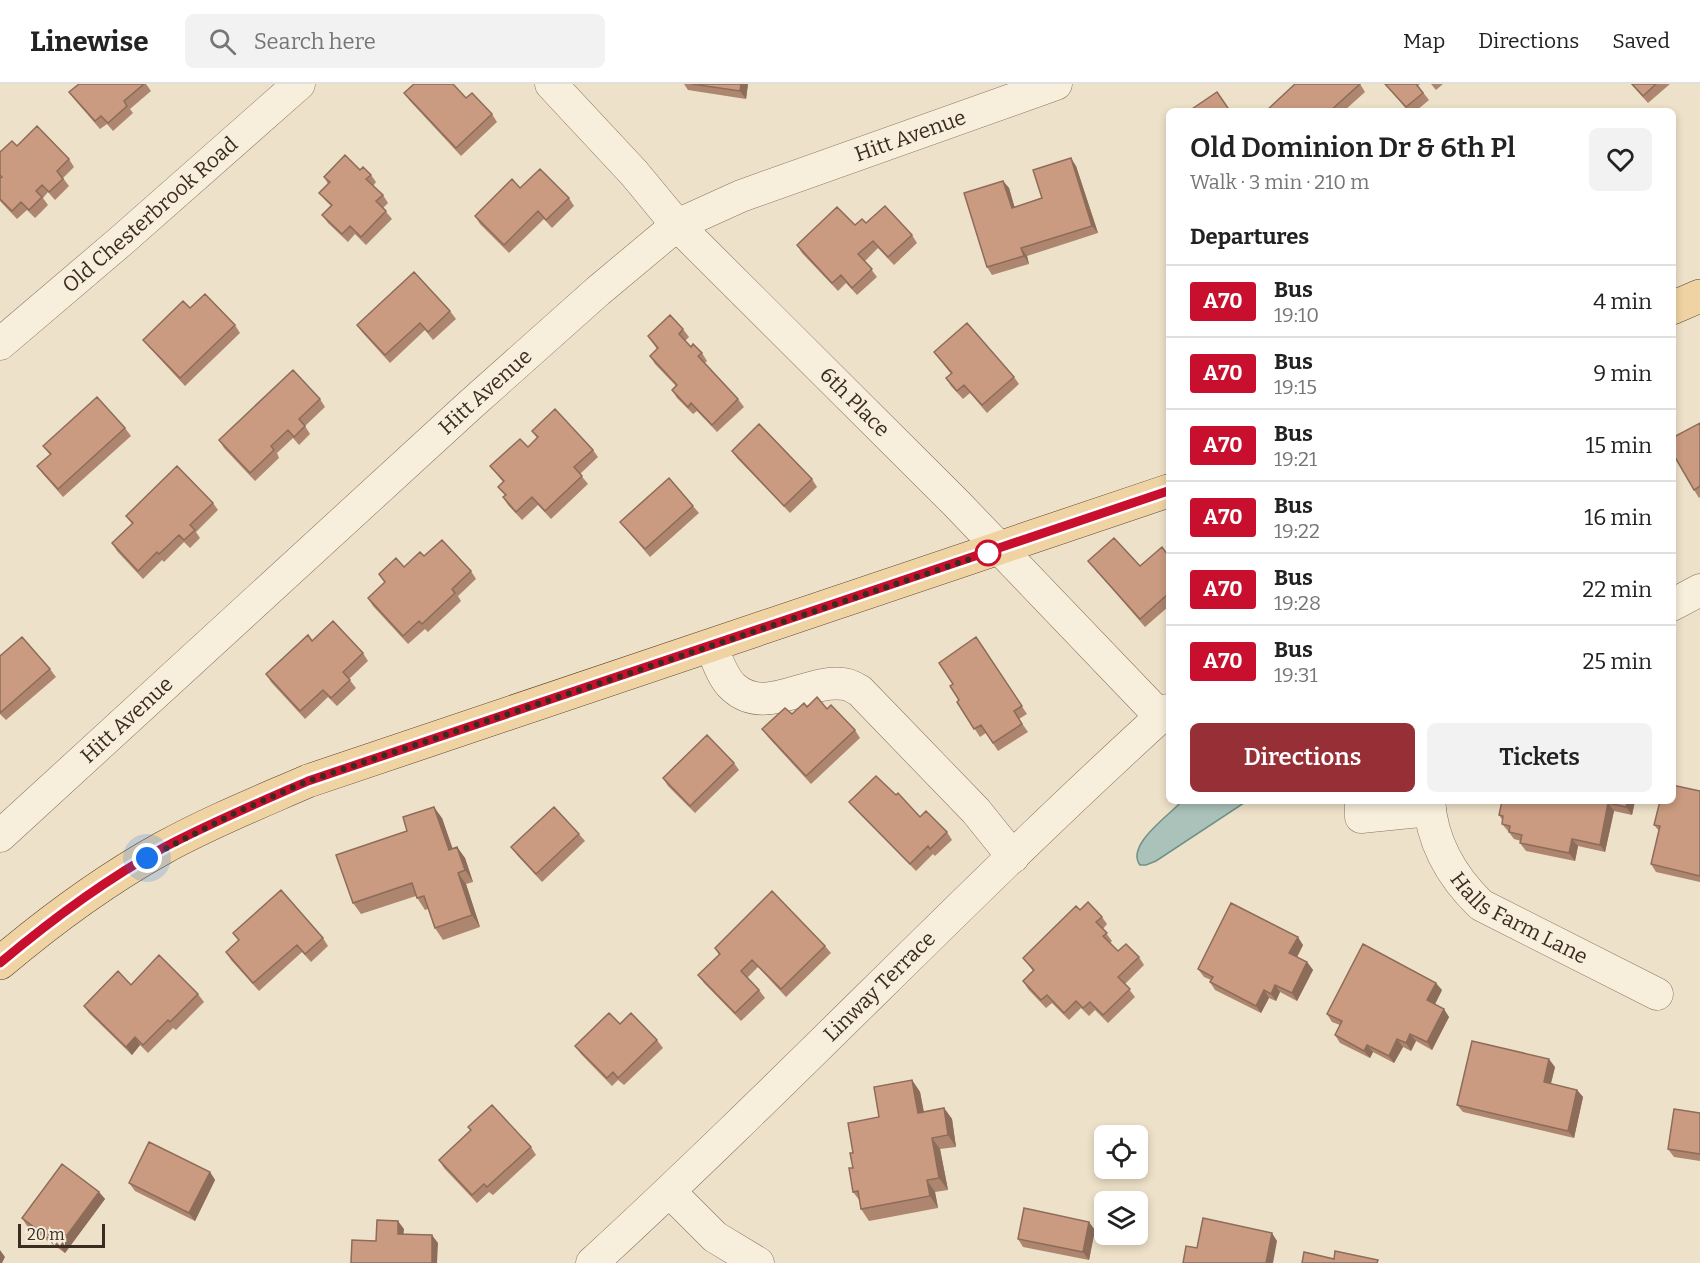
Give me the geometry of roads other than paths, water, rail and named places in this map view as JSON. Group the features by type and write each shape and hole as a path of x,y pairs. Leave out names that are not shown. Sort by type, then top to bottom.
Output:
{"main road":[{"path":"1676,307 1700,296"},
{"path":"0,963 98,887 164,848 237,812 308,781 1166,492"}],"street":[{"name":"Old Chesterbrook Road","path":"0,344 299,84"},
{"name":"6th Place","path":"551,84 634,173 677,225 1165,713"},
{"name":"Hitt Avenue","path":"0,836 469,406 598,291 677,225 741,196 1024,89 1056,84"},
{"path":"1676,603 1700,590"},
{"path":"711,646 732,686 746,697 764,700 832,683 846,684 860,690 976,811 1013,857"},
{"name":"Linway Terrace","path":"592,1263 670,1192 1013,857 1165,713"},
{"path":"1361,804 1361,817 1429,806"},
{"name":"Halls Farm Lane","path":"1429,806 1442,855 1466,890 1480,905 1657,994"},
{"path":"670,1192 715,1237 758,1263"}],"water":[{"path":"1179,804 1242,804 1156,861 1140,865 1137,857 1139,849 1151,831"}]}
